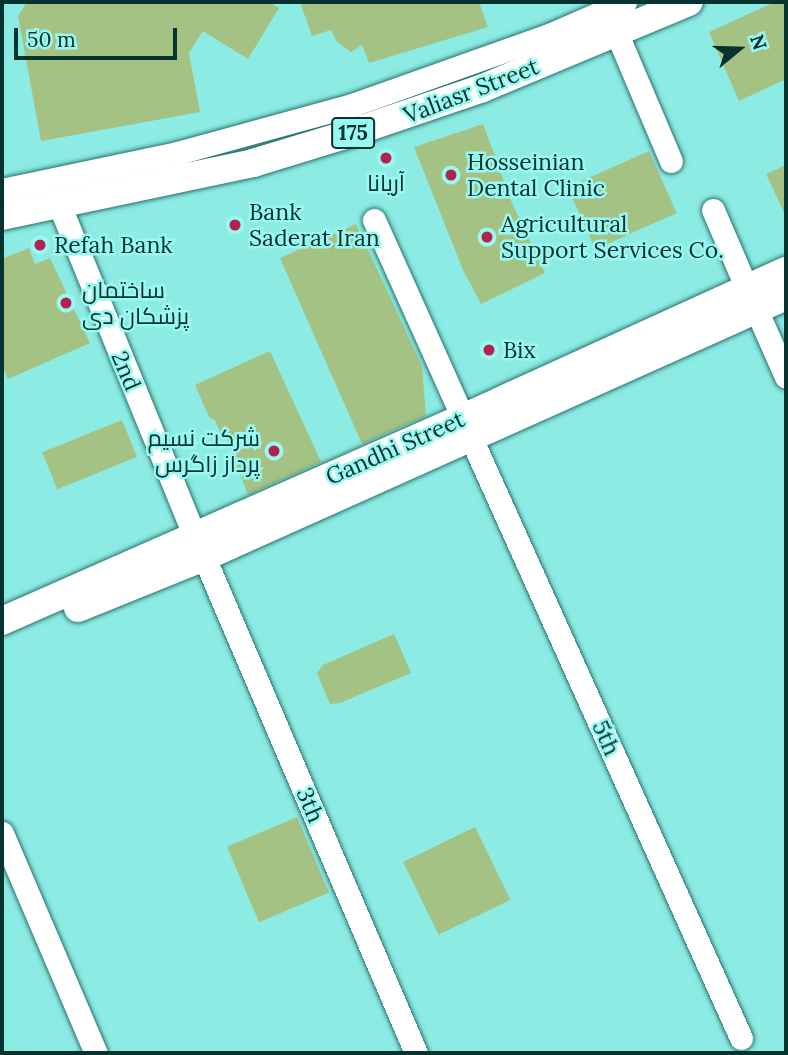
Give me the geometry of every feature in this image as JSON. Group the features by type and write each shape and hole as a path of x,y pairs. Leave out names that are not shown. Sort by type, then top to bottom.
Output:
{"main road":[{"name":"Valiasr Street","path":"2,216 253,163 342,136 483,88 689,2"},
{"name":"Gandhi Street","path":"2,640 200,547 752,299 786,271"},
{"name":"Gandhi Street","path":"752,299 786,296"},
{"name":"Gandhi Street","path":"2,621 200,547"}],"street":[{"path":"2,190 177,153 352,105 549,35 625,2"},
{"path":"617,34 671,160"},
{"name":"2nd","path":"59,204 200,547"},
{"path":"713,210 786,377"},
{"name":"5th","path":"374,220 741,1038"},
{"name":"3th","path":"200,547 416,1053"},
{"path":"2,833 96,1053"}],"building":[{"path":"27,2 269,2 279,8 248,59 203,31 189,53 200,112 41,141 18,16"},
{"path":"300,2 479,2 488,27 369,63 362,45 351,52 337,42 331,30 312,36"},
{"path":"775,2 786,2 786,79 739,101 709,32"},
{"path":"483,124 512,203 545,273 481,304 463,270 414,147"},
{"path":"649,151 677,213 595,249 568,187"},
{"path":"786,165 786,217 766,174"},
{"path":"356,224 422,366 426,416 362,444 280,258"},
{"path":"29,248 35,264 50,258 90,343 8,379 2,365 2,259"},
{"name":"شرکت نسیم پرداز زاگرس","path":"270,351 321,462 248,495 226,438 222,437 215,420 209,417 195,385"},
{"path":"122,420 137,457 57,489 42,452"},
{"path":"394,634 411,673 340,703 330,704 317,673 323,665"},
{"path":"297,817 329,892 259,922 227,847"},
{"path":"475,827 511,900 439,935 403,862"}],"place":[{"name":"آریانا","path":"386,158"},
{"name":"Hosseinian Dental Clinic","path":"451,175"},
{"name":"Bank Saderat Iran","path":"235,225"},
{"name":"Agricultural Support Services Co.","path":"487,237"},
{"name":"Refah Bank","path":"40,245"},
{"name":"ساختمان پزشکان دی","path":"66,303"},
{"name":"Bix","path":"489,350"},
{"name":"شرکت نسیم پرداز زاگرس","path":"274,451"}]}
